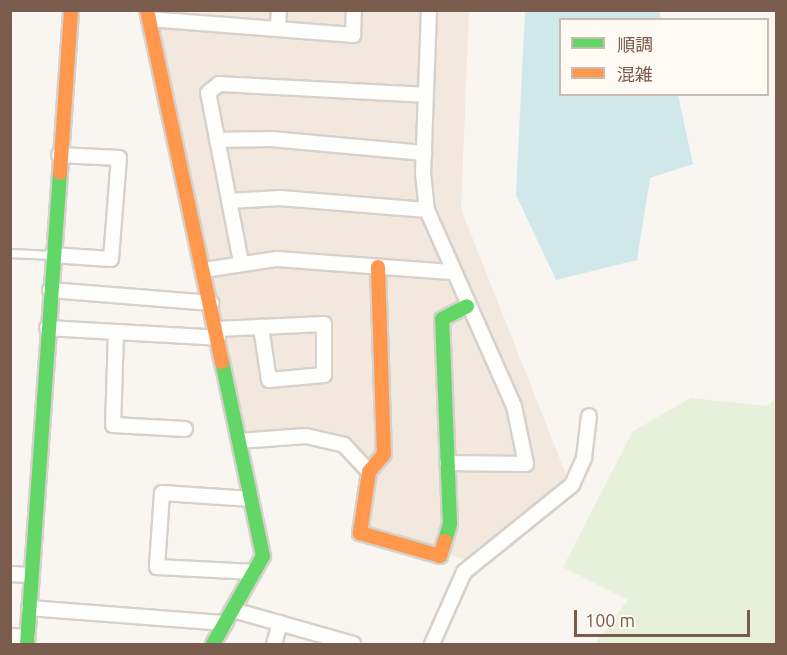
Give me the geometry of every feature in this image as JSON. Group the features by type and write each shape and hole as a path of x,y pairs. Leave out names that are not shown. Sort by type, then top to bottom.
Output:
{"street":[{"path":"10,636 27,641 52,255 71,10"},
{"path":"278,27 279,10"},
{"path":"213,645 263,556 148,15 196,17 353,35 354,10"},
{"path":"429,10 424,153 427,210 451,272 514,406 526,464 447,463"},
{"path":"242,262 208,93 219,84 426,95"},
{"path":"217,140 272,139 424,153"},
{"path":"52,255 111,259 119,158 59,155"},
{"path":"229,201 280,198 427,210"},
{"path":"204,270 242,262 277,260 451,272"},
{"path":"378,267 384,453 369,472 360,533 440,556 450,524 442,319 467,306"},
{"path":"50,290 211,303"},
{"path":"48,328 217,334 261,327 324,324 324,375 269,380 261,327"},
{"path":"116,332 113,425 185,429"},
{"path":"432,645 464,572 572,485 584,458 589,416"},
{"path":"239,441 306,436 344,444 369,472"},
{"path":"251,499 162,493 157,567 254,572"},
{"path":"10,574 32,575"},
{"path":"29,608 225,623"},
{"path":"233,610 353,645"},
{"path":"274,645 280,623"}],"lane":[{"path":"10,253 52,255"}],"shaded area":[{"path":"157,11 469,11 461,209 569,482 468,560 371,533 366,526 376,472 347,440 244,435"}],"green space":[{"path":"691,398 766,406 776,399 776,644 595,644 628,600 563,567 633,431"}],"water":[{"path":"525,11 659,11 661,18 559,18 559,96 678,96 693,164 650,178 637,260 556,280 516,195"}],"traffic: fast":[{"path":"27,644 60,173"},
{"path":"445,541 450,524 442,319 467,306"},
{"path":"213,644 263,556 222,362"}],"traffic: slow":[{"path":"60,173 71,10"},
{"path":"147,10 222,362"},
{"path":"378,267 384,454 369,472 360,533 440,556 445,541"}]}
